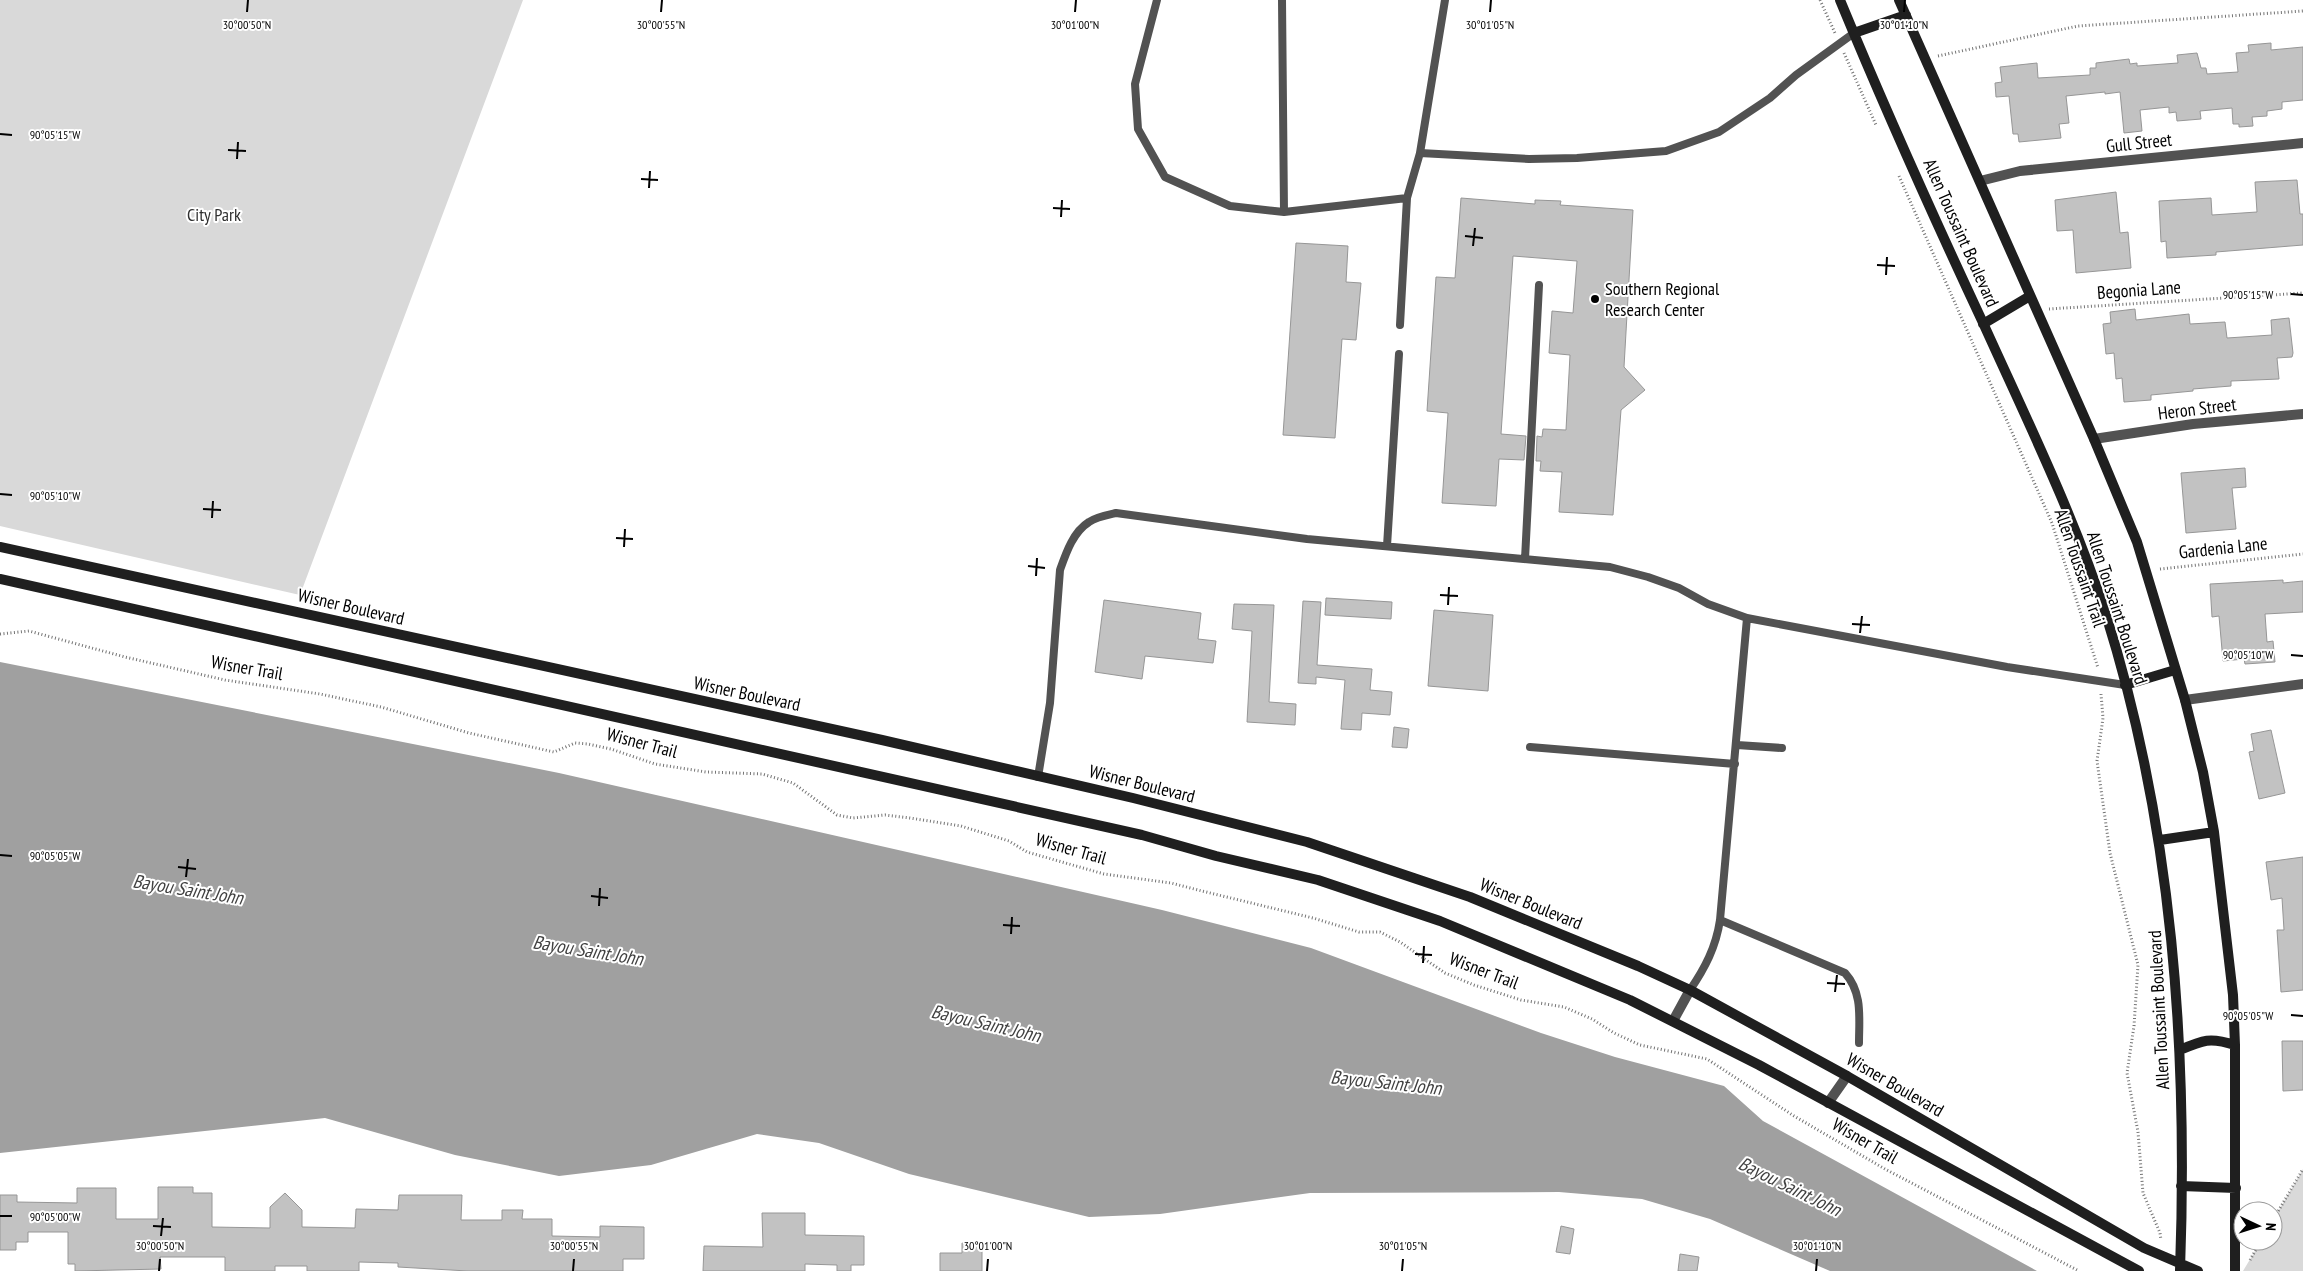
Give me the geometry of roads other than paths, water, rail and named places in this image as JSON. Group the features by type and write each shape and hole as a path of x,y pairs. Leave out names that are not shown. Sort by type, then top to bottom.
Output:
{"street":[{"name":"Allen Toussaint Boulevard","path":"1840,0 2072,522 2105,615 2138,729 2160,840 2173,938 2180,1050 2182,1146 2180,1267"},
{"name":"Allen Toussaint Boulevard","path":"1900,0 2094,439 2147,570 2185,700 2203,772 2214,832 2233,995 2235,1045 2235,1271"},
{"path":"1854,33 1906,15"},
{"name":"Gull Street","path":"1980,181 2020,171 2303,143"},
{"path":"1983,324 2030,296"},
{"name":"Heron Street","path":"2094,439 2193,424 2303,414"},
{"name":"Wisner Boulevard","path":"0,547 882,740 1307,842 1470,897 1638,966 1690,990 1847,1076 2144,1248 2161,1255 2180,1267 2198,1271"},
{"path":"0,580 1142,835 1216,856 1318,880 1440,921 1621,996 1673,1021 1828,1103 2139,1271"},
{"path":"2125,686 2175,670"},
{"path":"2185,700 2303,684"},
{"path":"2160,840 2214,832"},
{"path":"1673,1021 1690,990"},
{"path":"2180,1050 2198,1042 2216,1039 2235,1045"},
{"path":"1828,1103 1847,1076"},
{"path":"2180,1186 2236,1188"}],"lane":[{"path":"1157,0 1136,84 1138,129 1165,176 1230,206 1284,212 1407,198"},
{"path":"1282,0 1284,212"},
{"path":"1400,325 1407,198 1420,153 1445,0"},
{"path":"1420,153 1529,159 1577,158 1666,151 1720,132 1770,98 1796,75 1854,33"},
{"path":"1525,559 1539,286"},
{"path":"1387,546 1399,354"},
{"path":"1038,777 1050,703 1060,570 1067,550 1075,537 1090,521 1116,513 1307,539 1610,567 1679,588 1708,604 1747,618 2007,667 2125,686"},
{"path":"1690,990 1706,965 1714,947 1720,920 1747,618"},
{"path":"1736,745 1782,748"},
{"path":"1530,747 1735,764"},
{"path":"1720,920 1845,973 1853,982 1858,993 1859,1043"}],"water":[{"name":"Bayou Saint John","path":"0,662 559,773 1162,910 1311,948 1541,1033 1615,1057 1724,1086 1763,1121 2037,1271 1830,1271 1710,1219 1642,1199 1559,1192 1310,1193 1160,1214 1089,1217 909,1174 819,1143 757,1134 651,1165 559,1176 455,1155 325,1118 0,1153"}],"place":[{"name":"Southern Regional Research Center","path":"1595,299"}],"park label":[{"name":"City Park","path":"214,215"}]}
